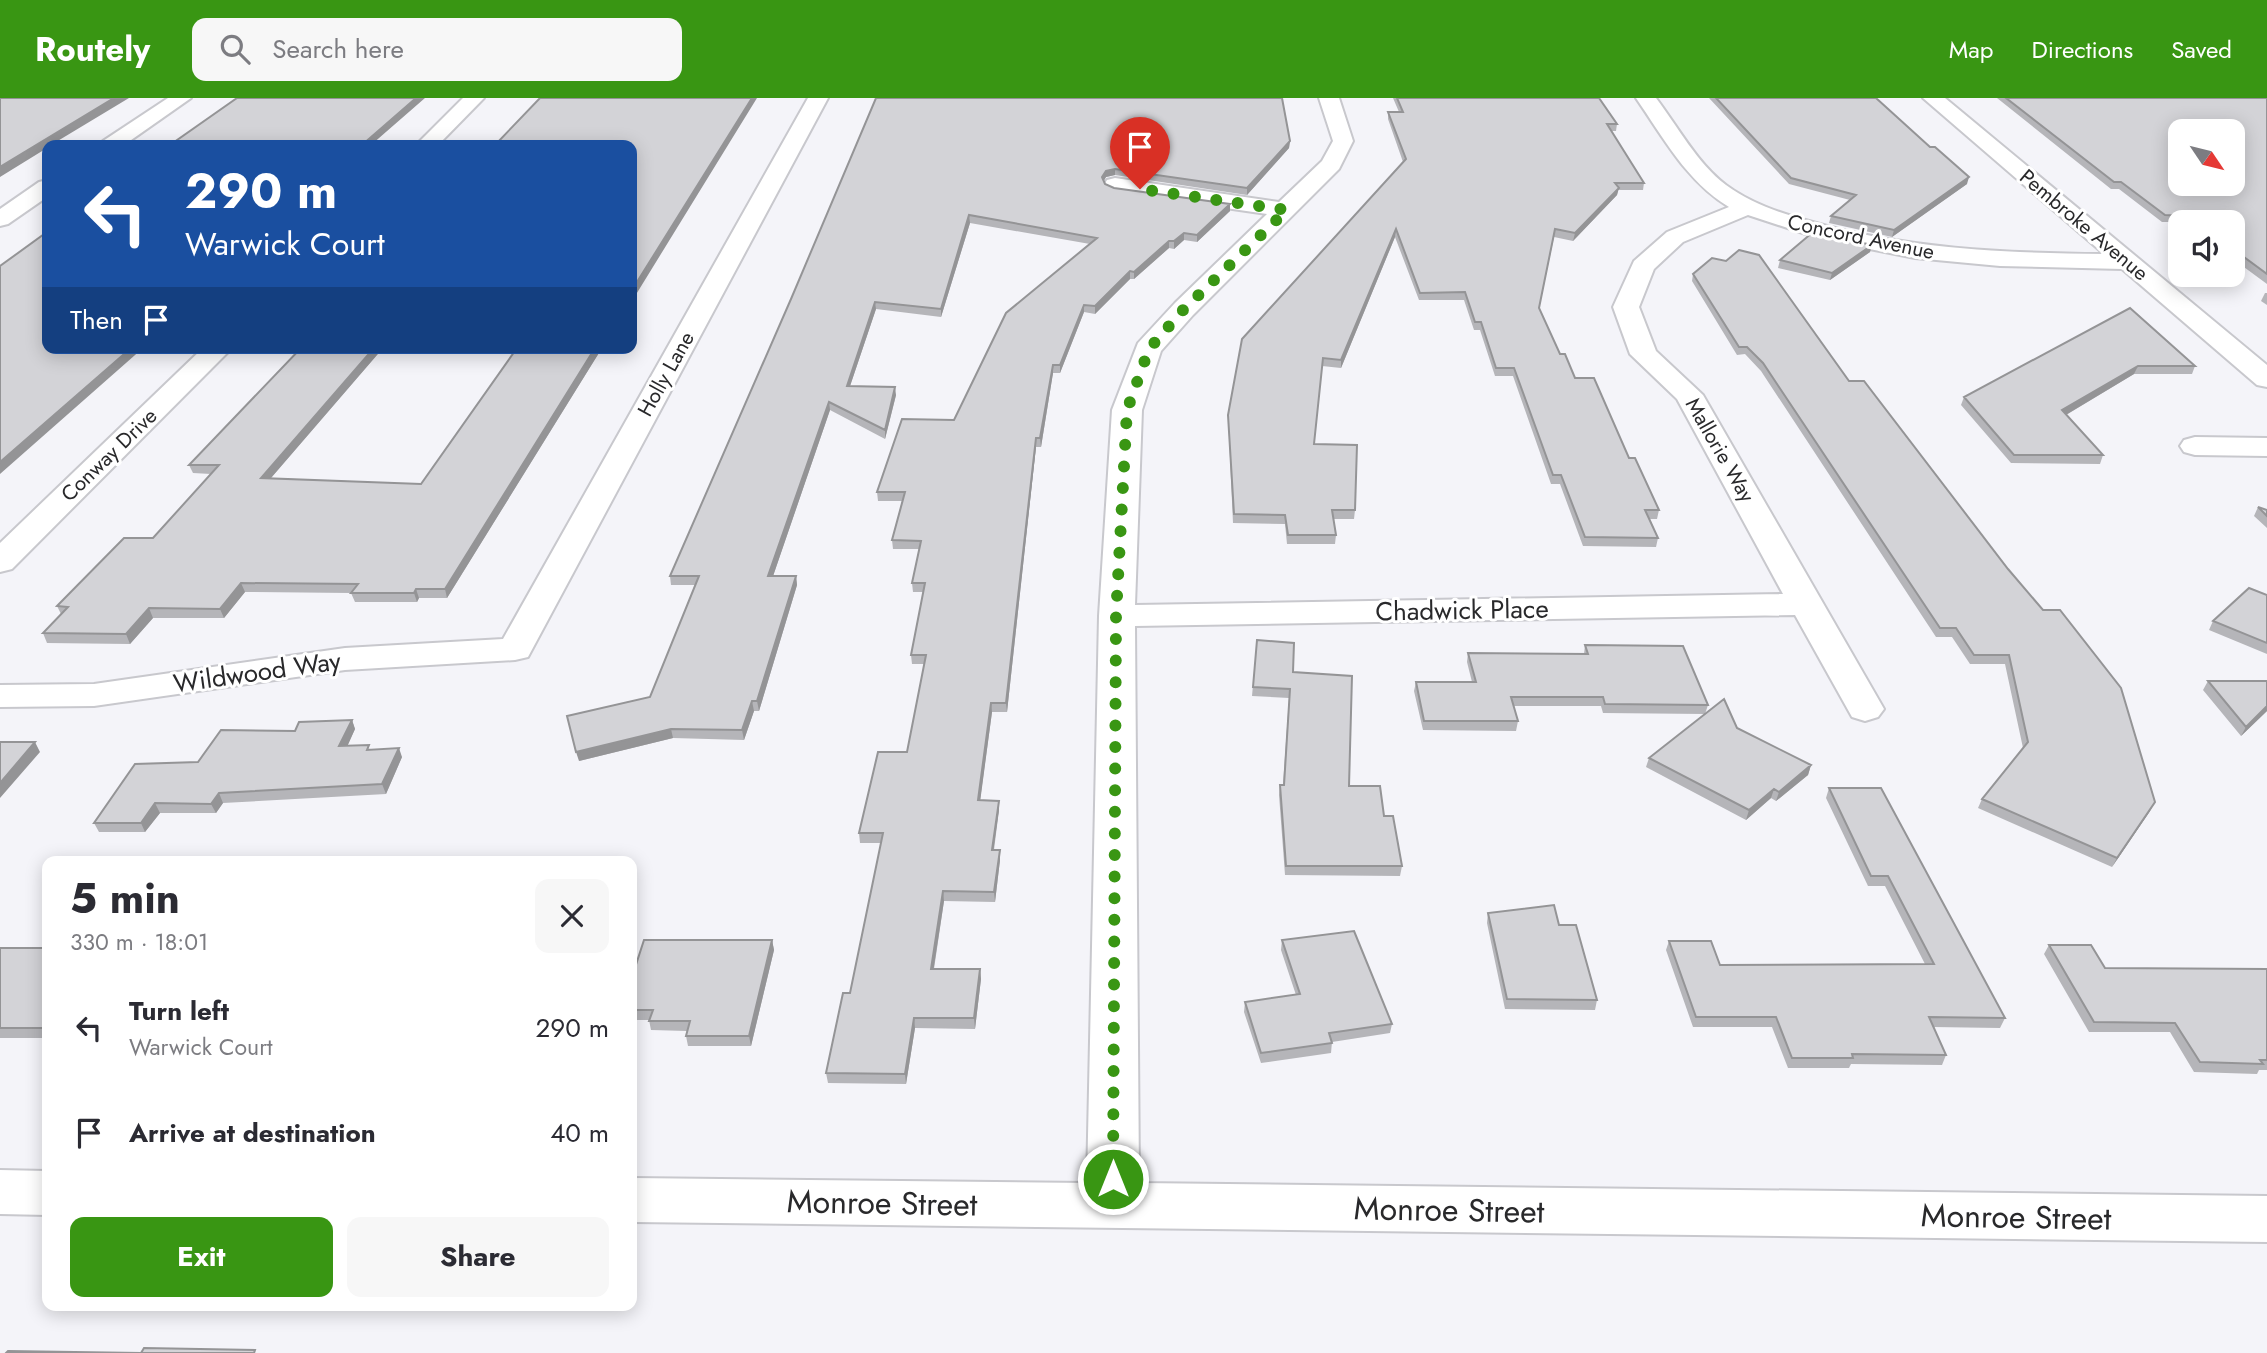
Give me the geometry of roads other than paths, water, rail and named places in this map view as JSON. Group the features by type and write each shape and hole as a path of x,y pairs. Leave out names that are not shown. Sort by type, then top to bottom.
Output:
{"street":[{"path":"118,140 181,98"},
{"path":"431,140 474,98"},
{"name":"Holly Lane","path":"514,649 818,98"},
{"path":"1113,1206 1116,616 1127,410 1149,349 1184,309 1331,164 1343,141 1329,98"},
{"name":"Concord Avenue","path":"1646,98 1710,183 1746,208 1820,232 1914,253 2016,261 2128,262"},
{"name":"Pembroke Avenue","path":"1933,98 2267,379"},
{"path":"1115,185 1287,210"},
{"path":"0,219 42,190"},
{"name":"Mallorie Way","path":"1746,208 1675,237 1643,266 1626,307 1644,354 1689,395 1865,709"},
{"name":"Conway Drive","path":"0,562 213,354"},
{"path":"2195,446 2267,447"},
{"name":"Chadwick Place","path":"1116,616 1807,604"},
{"name":"Wildwood Way","path":"0,696 94,695 345,659 514,649"},
{"path":"0,1192 42,1193"},
{"name":"Monroe Street","path":"637,1200 2267,1219"}]}
